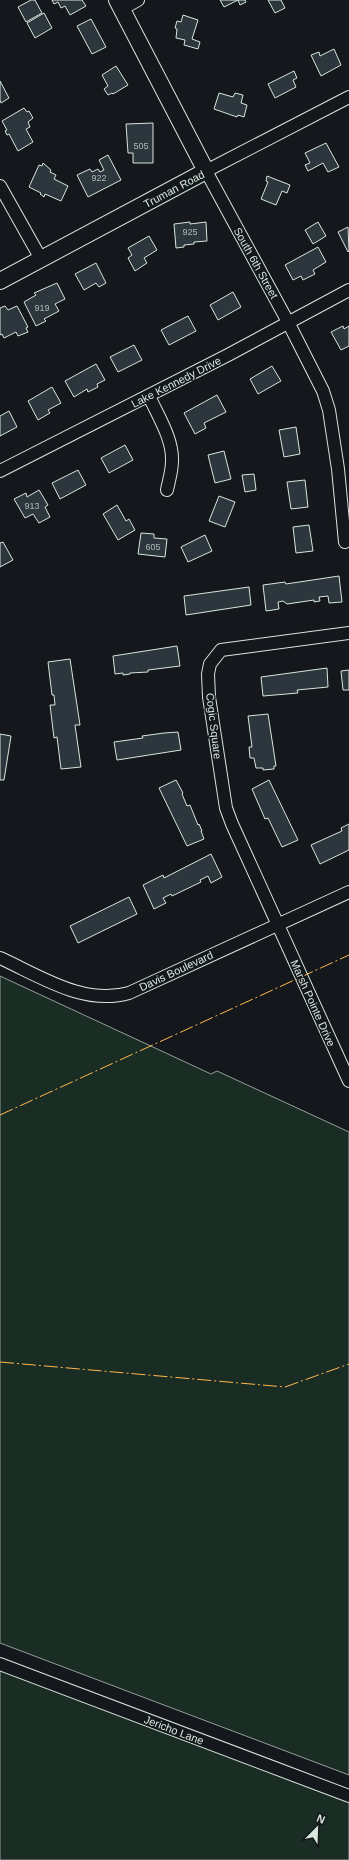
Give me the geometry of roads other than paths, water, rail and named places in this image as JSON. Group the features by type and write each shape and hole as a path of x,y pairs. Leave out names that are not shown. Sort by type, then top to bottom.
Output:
{"street":[{"path":"120,5 138,0"},
{"name":"South 6th Street","path":"120,5 323,391 329,410 338,470 345,542"},
{"name":"Truman Road","path":"0,282 206,171 349,97"},
{"path":"0,186 41,259"},
{"name":"Lake Kennedy Drive","path":"0,470 149,396 349,290"},
{"path":"149,396 168,436 171,447 172,461 167,490"},
{"name":"Cogic Square","path":"278,924 226,808 210,697 208,674 210,664 220,650 349,633"},
{"name":"Davis Boulevard","path":"0,958 77,992 103,997 117,996 129,993 349,892"},
{"name":"Marsh Pointe Drive","path":"278,924 349,1081"},
{"name":"Jericho Lane","path":"0,1664 349,1796"}]}
